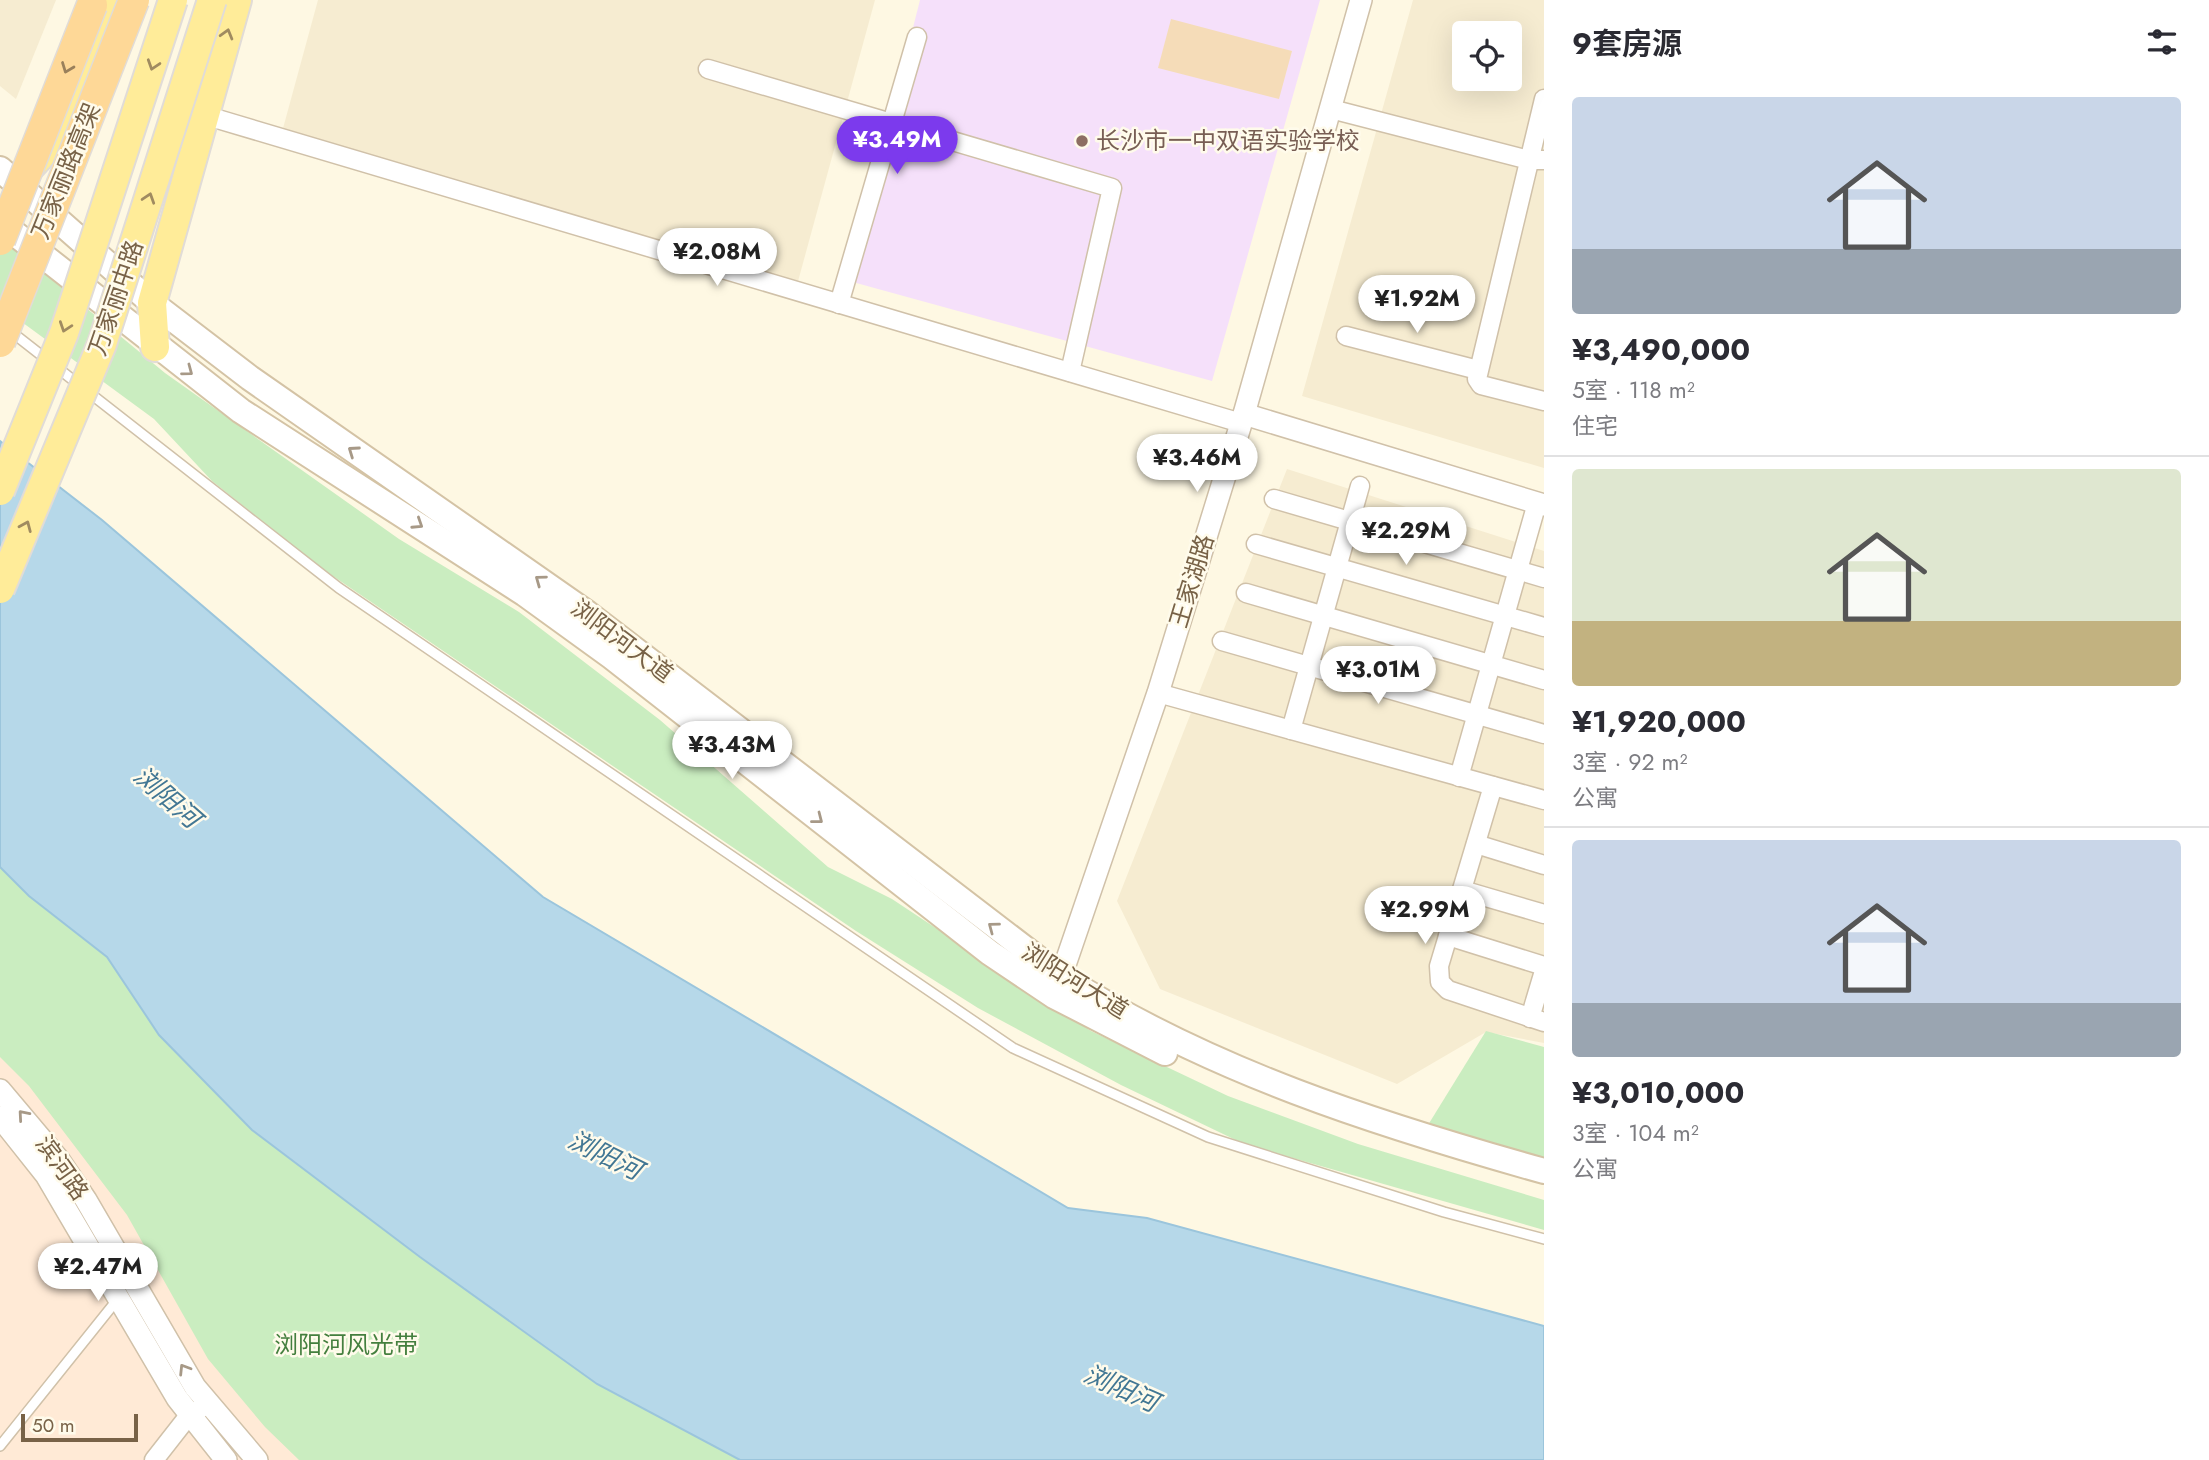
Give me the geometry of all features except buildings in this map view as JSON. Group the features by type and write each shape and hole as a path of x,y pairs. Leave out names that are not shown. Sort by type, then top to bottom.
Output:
{"highway":[{"name":"万家丽路高架","path":"0,342 134,0"},
{"name":"万家丽路高架","path":"0,240 103,2"}],"main road":[{"name":"万家丽中路","path":"0,491 64,333 173,0"},
{"name":"万家丽中路","path":"0,589 102,344 212,0"},
{"path":"155,346 152,303 237,0"},
{"path":"5,185 66,128 103,2"},
{"name":"浏阳河大道","path":"5,185 250,378 587,613 1058,986 1102,1002 1205,1055 1305,1097 1544,1171"},
{"name":"浏阳河大道","path":"0,222 241,411 525,594 612,657 990,953 1058,986 1200,1071 1299,1112 1544,1188"}],"street":[{"name":"王家湖路","path":"1058,986 1158,693 1243,418 1361,0"},
{"path":"839,304 917,37"},
{"path":"708,69 1112,188 1070,372"},
{"path":"1544,99 1537,160 1477,379 1481,385 1544,401"},
{"path":"1331,109 1537,160"},
{"path":"204,115 1070,372 1243,418 1540,504 1518,570 1459,777"},
{"path":"1346,337 1478,370"},
{"path":"1291,730 1360,485"},
{"path":"1274,499 1544,578"},
{"path":"1256,544 1544,627"},
{"path":"1246,593 1544,680"},
{"path":"1222,641 1544,734"},
{"path":"1158,693 1544,800"},
{"path":"1493,786 1439,965 1440,982 1448,990 1537,1020 1544,971"},
{"path":"1476,844 1544,864"},
{"path":"1462,890 1544,914"},
{"path":"1448,936 1544,966"},
{"name":"滨河路","path":"0,1090 59,1160 79,1190 195,1387 257,1460"},
{"name":"滨河路","path":"0,1117 47,1175 190,1414 226,1460"},
{"path":"154,1460 190,1414 209,1404"}],"lane":[{"path":"0,323 339,589 1013,1048 1208,1137 1444,1212 1544,1239"},
{"path":"0,1446 119,1298"}],"shaded area":[{"path":"0,0 56,0 16,99 0,86"},
{"path":"318,0 875,0 797,285 282,132"},
{"name":"长沙市一中双语实验学校","path":"920,0 1320,0 1212,381 849,281"},
{"path":"1413,0 1544,0 1544,468 1302,396"},
{"path":"1287,469 1544,551 1544,1043 1486,1032 1397,1084 1160,989 1117,901"},
{"name":"浏阳河风光带","path":"0,867 597,1384 740,1460 0,1460"}],"green space":[{"path":"0,237 165,373 399,539 519,612 660,720 828,867 892,899 1091,1031 1228,1096 1358,1144 1544,1200 1544,1230 1244,1144 1121,1085 978,1008 856,931 324,570 212,481 154,419 0,306"},
{"name":"浏阳河风光带","path":"0,867 29,896 107,957 159,1035 252,1130 420,1257 597,1384 740,1460 299,1460 265,1427 208,1359 127,1215 29,1086 0,1057"},
{"path":"1486,1031 1544,1047 1544,1158 1428,1125"}],"water":[{"name":"浏阳河","path":"0,441 102,520 543,897 1068,1208 1147,1218 1544,1326 1544,1460 740,1460 597,1384 420,1257 252,1130 159,1035 107,957 29,896 0,867"}],"place":[{"name":"长沙市一中双语实验学校","path":"1082,141"}]}
